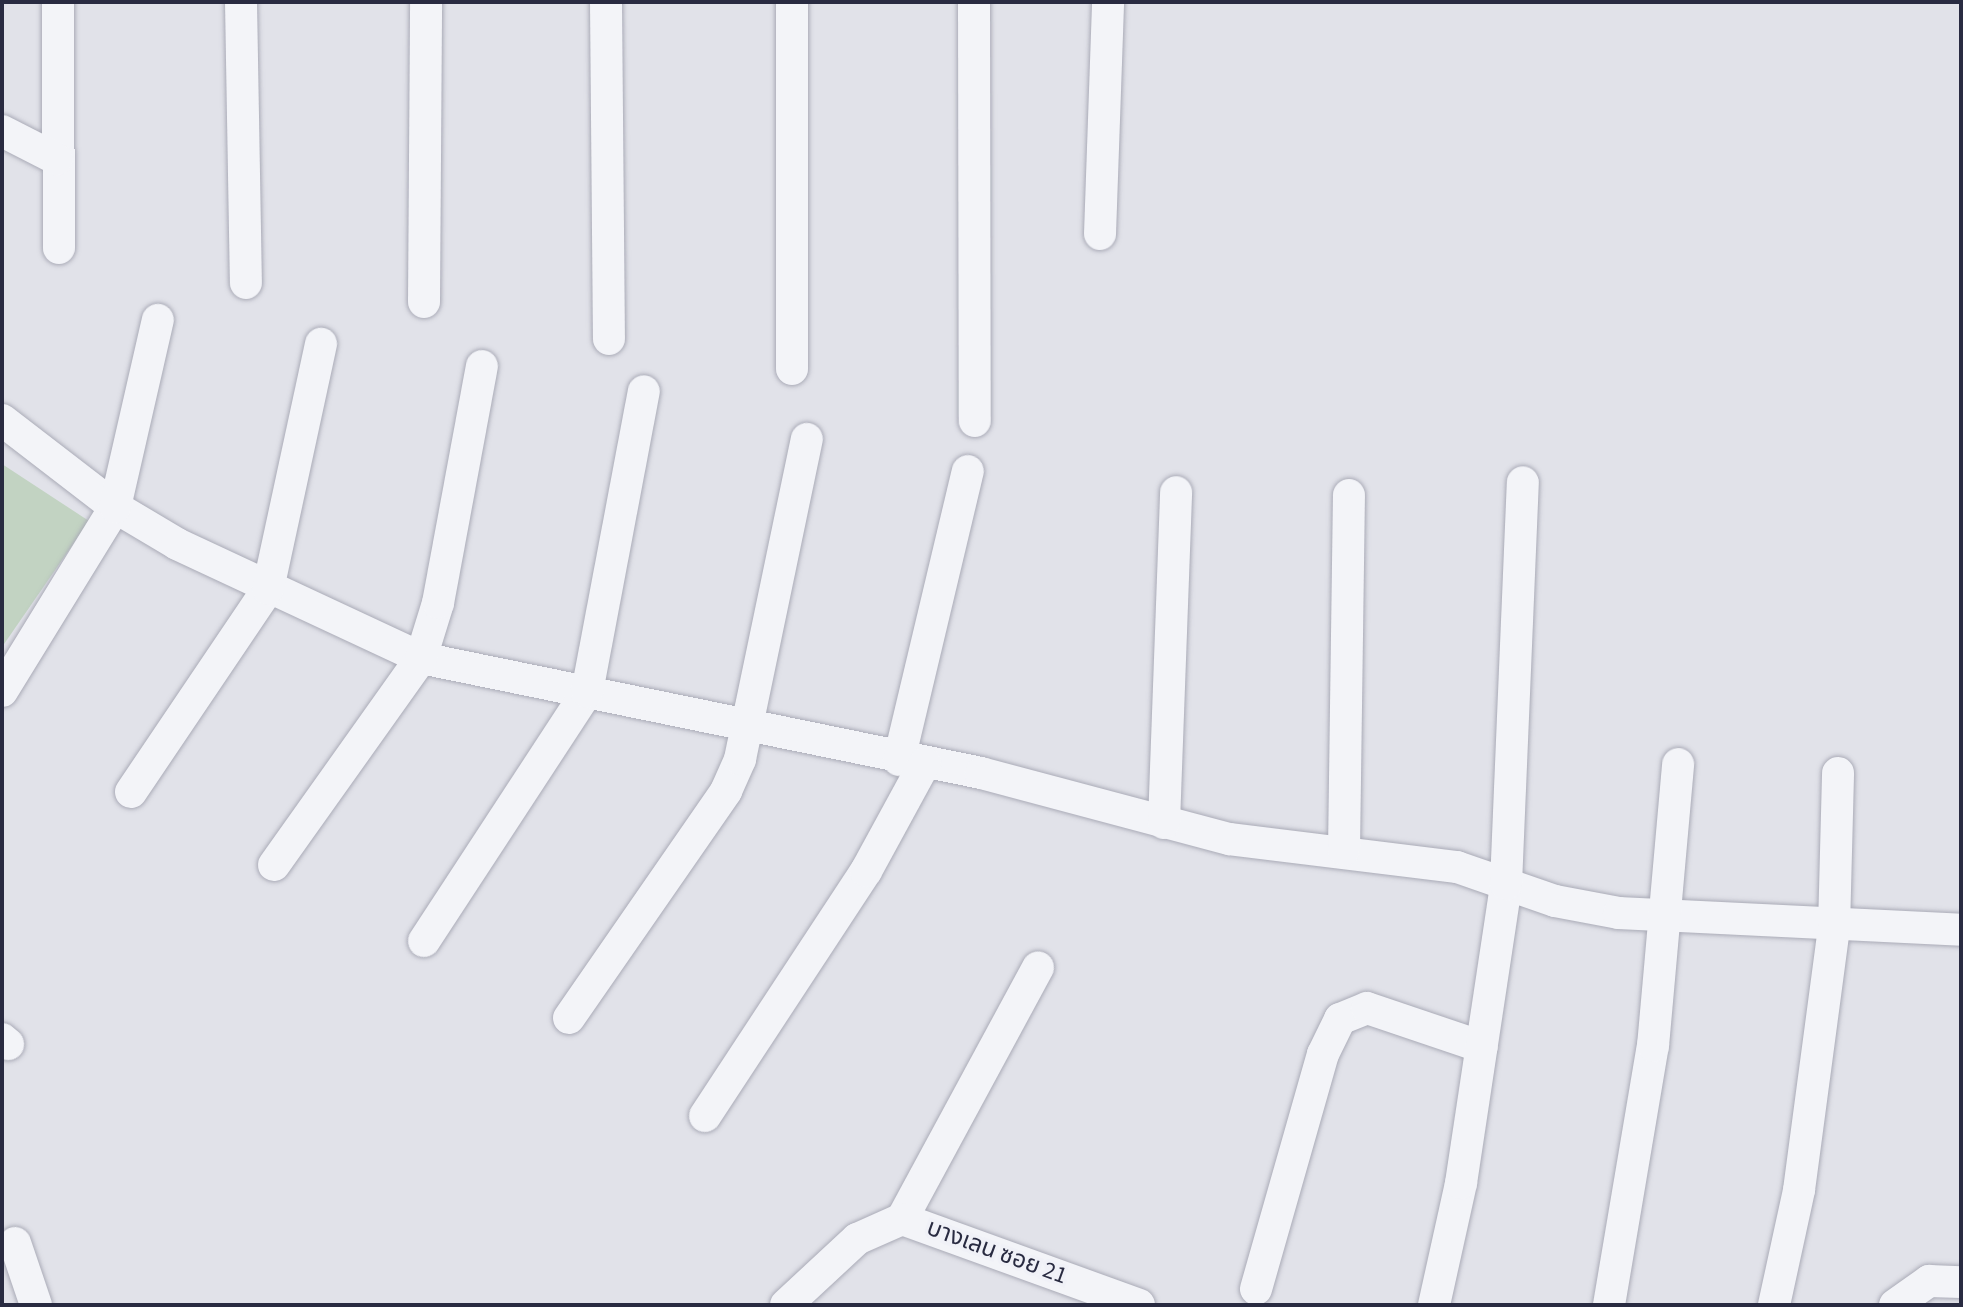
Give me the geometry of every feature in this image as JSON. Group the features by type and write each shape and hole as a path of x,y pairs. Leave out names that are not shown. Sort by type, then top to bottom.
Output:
{"street":[{"path":"58,2 59,248"},
{"path":"241,2 246,283"},
{"path":"424,302 426,2"},
{"path":"606,2 609,339"},
{"path":"792,2 792,369"},
{"path":"974,2 975,421"},
{"path":"1100,234 1108,2"},
{"path":"2,131 57,159"},
{"path":"2,691 115,507 158,320"},
{"path":"131,792 268,589 321,344"},
{"path":"274,865 421,658 438,603 482,366"},
{"path":"424,941 587,692 644,391"},
{"path":"2,420 115,507 268,589 421,658 748,724 1229,839 1344,850 1457,867 1555,901 1668,916 1834,928 1961,930"},
{"path":"569,1018 726,791 748,724 807,439"},
{"path":"705,1116 866,871 912,761 968,471"},
{"path":"1434,1305 1482,1047 1506,884 1523,482"},
{"path":"1164,823 1176,492"},
{"path":"1344,850 1349,495"},
{"path":"1609,1305 1635,1175 1668,916 1678,764"},
{"path":"1774,1305 1799,1190 1834,928 1838,773"},
{"path":"902,1219 1038,967"},
{"path":"1256,1289 1323,1054 1340,1019 1367,1008 1482,1047"},
{"name":"บางเลน ซอย 21","path":"786,1305 857,1239 902,1219 1139,1305"},
{"path":"15,1243 36,1305"},
{"path":"1895,1305 1929,1281 1961,1282"}],"green space":[{"path":"2,464 89,521 2,647"}]}
